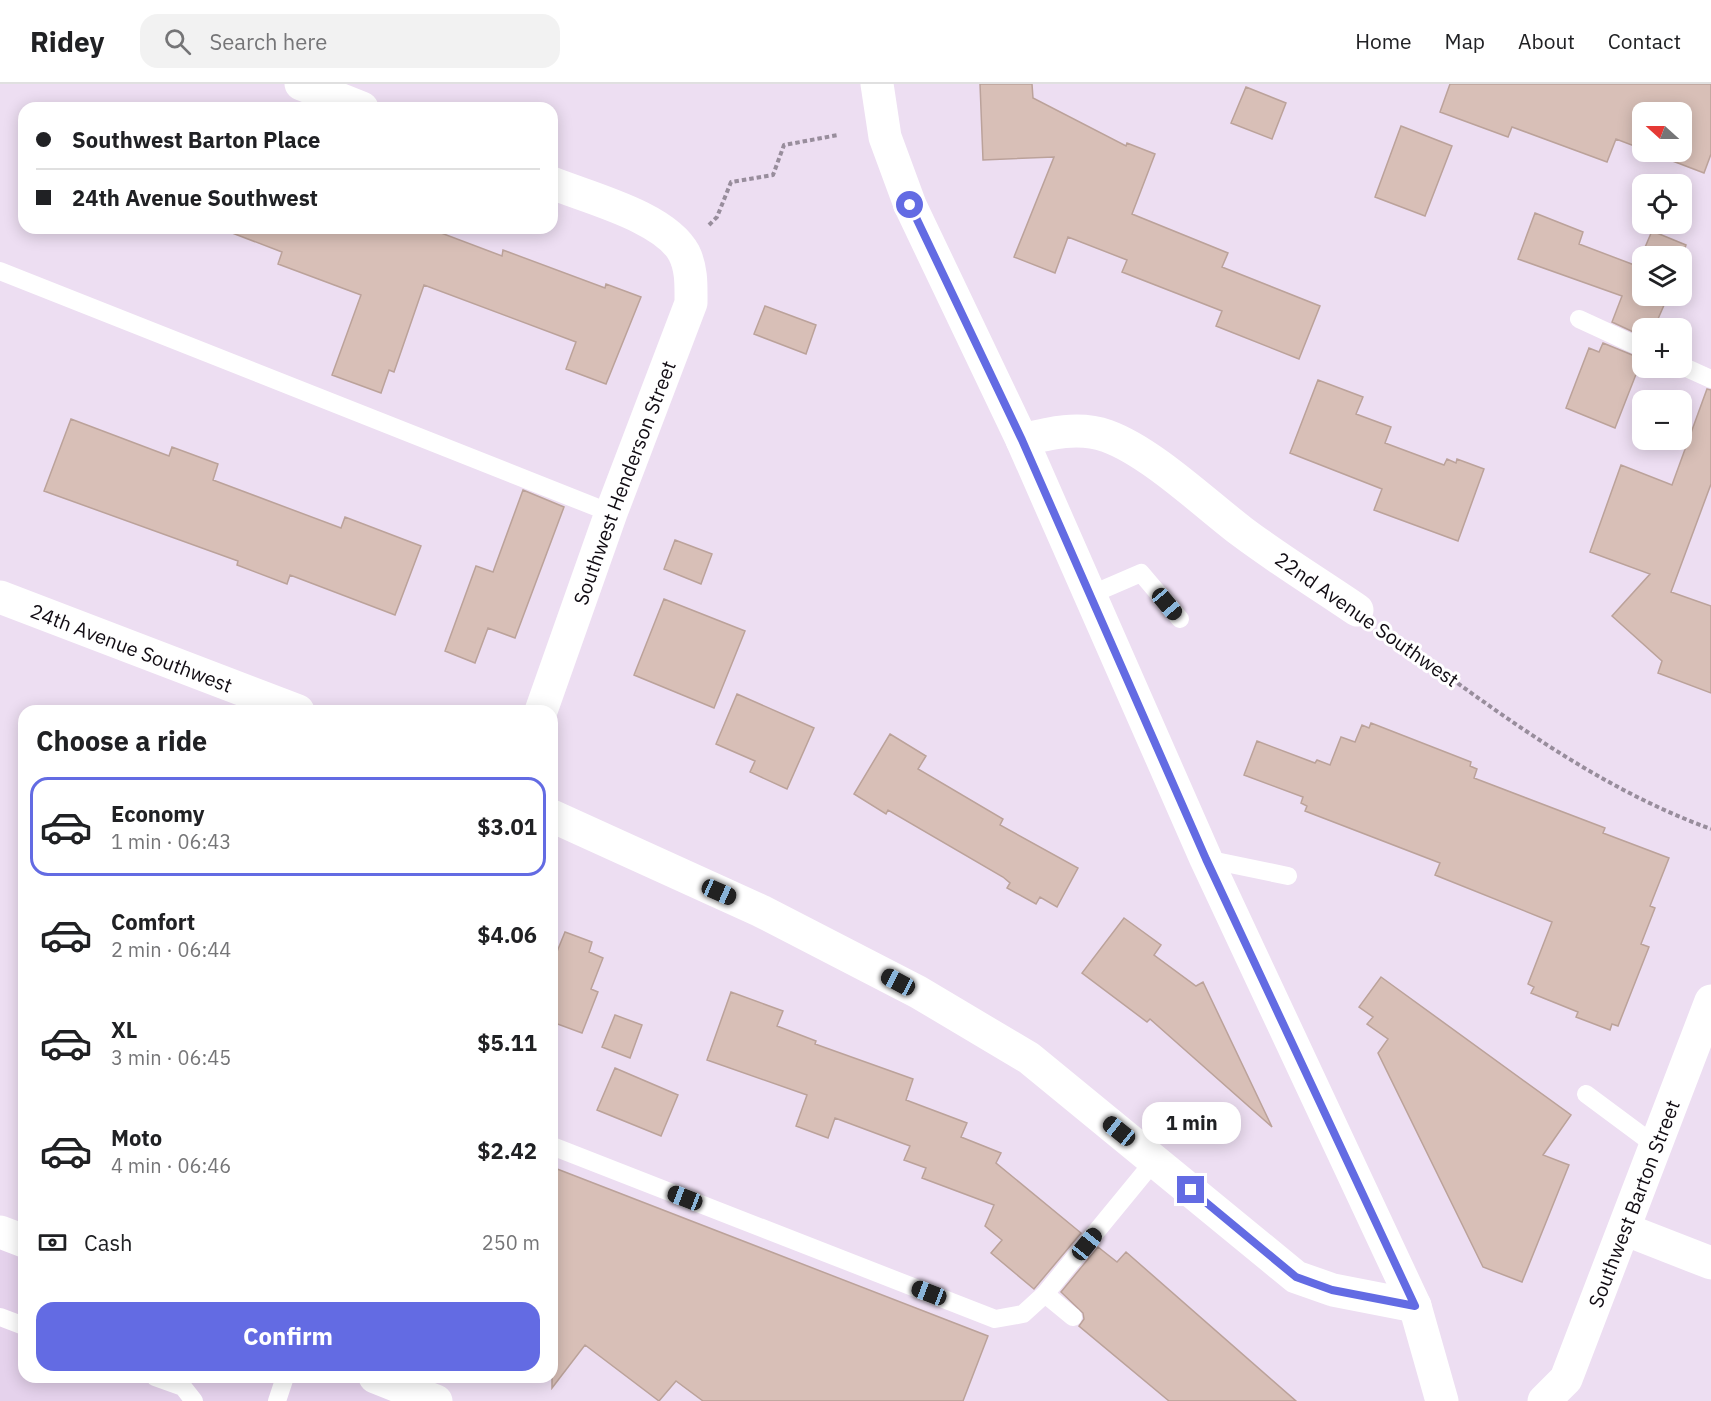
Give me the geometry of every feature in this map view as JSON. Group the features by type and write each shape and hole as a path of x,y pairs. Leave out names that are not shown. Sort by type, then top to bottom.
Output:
{"street":[{"path":"301,84 347,102"},
{"path":"877,84 885,137 910,205 1022,440 1206,859 1415,1306 1442,1401"},
{"name":"Southwest Henderson Street","path":"543,705 611,513 691,303 690,271 684,254 673,237 645,220 558,185"},
{"name":"22nd Avenue Southwest","path":"1022,440 1054,432 1078,431 1106,436 1136,450 1244,533 1357,610"},
{"name":"24th Avenue Southwest","path":"0,597 282,705"},
{"path":"558,819 761,911 918,992 1029,1058 1296,1277 1332,1290 1415,1306"},
{"name":"Southwest Barton Street","path":"1545,1401 1566,1379 1711,1001"},
{"path":"1624,1229 1711,1263"},
{"path":"0,1232 18,1239"},
{"path":"390,1383 436,1401"}],"lane":[{"path":"0,271 611,513"},
{"path":"1579,319 1632,343"},
{"path":"1692,370 1711,379"},
{"path":"1090,595 1141,573 1180,619"},
{"path":"1206,859 1288,876"},
{"path":"1586,1094 1656,1146"},
{"path":"558,1148 995,1319 1023,1314 1045,1294 1155,1160"},
{"path":"1045,1294 1073,1317"},
{"path":"0,1317 18,1324"},
{"path":"170,1383 183,1388 194,1401"},
{"path":"277,1401 283,1383"}],"path":[{"path":"708,226 717,217 731,182 773,175 784,145 838,135"},
{"name":"22nd Avenue Southwest","path":"1357,610 1476,697 1598,778 1634,797 1711,829"}],"shaded area":[{"path":"0,1232 18,1239 18,1383 390,1383 436,1401 0,1401"}],"building":[{"path":"980,84 1032,84 1033,98 1126,146 1127,143 1155,154 1132,214 1228,253 1222,267 1320,306 1299,359 1216,326 1222,311 1122,272 1127,260 1068,237 1055,273 1014,257 1054,157 983,160"},
{"path":"1450,84 1711,84 1711,154 1704,173 1675,162 1692,162 1692,102 1632,102 1632,145 1616,139 1607,162 1512,127 1508,137 1440,112"},
{"path":"1246,87 1286,103 1272,139 1231,123"},
{"path":"1401,126 1452,146 1425,216 1375,197"},
{"path":"1535,213 1583,232 1579,244 1632,264 1632,306 1664,306 1658,318 1632,318 1632,331 1612,322 1622,296 1518,259"},
{"path":"235,234 444,234 502,256 503,250 605,288 606,284 641,297 606,384 566,369 576,342 424,285 394,372 389,370 381,393 332,375 361,295 278,264 282,252"},
{"path":"1651,234 1659,234 1686,245 1646,246"},
{"path":"765,306 816,325 806,354 754,334"},
{"path":"1603,343 1632,355 1632,378 1635,378 1615,428 1566,408 1589,348 1599,352"},
{"path":"1318,380 1363,397 1356,414 1391,427 1385,443 1444,465 1447,459 1456,463 1457,459 1484,469 1458,541 1374,510 1382,489 1290,453"},
{"path":"1707,389 1711,390 1711,484 1671,592 1711,606 1711,693 1658,673 1662,661 1612,616 1650,574 1590,552 1621,465 1672,485 1685,450 1692,450 1692,430"},
{"path":"71,419 169,456 172,447 218,464 213,480 341,528 345,517 421,546 395,615 290,575 287,584 237,565 238,561 44,491"},
{"path":"523,490 564,507 515,638 488,628 475,663 445,651 476,566 493,572"},
{"path":"675,540 712,554 701,584 664,569"},
{"path":"664,599 745,631 714,708 634,675"},
{"path":"737,694 814,728 787,789 750,772 755,761 716,744"},
{"path":"1371,723 1471,762 1470,766 1477,769 1474,778 1605,828 1603,833 1669,858 1650,906 1655,908 1641,944 1649,947 1618,1026 1612,1024 1610,1030 1576,1017 1578,1012 1531,993 1534,987 1528,984 1552,922 1435,875 1440,863 1305,811 1307,806 1301,803 1303,797 1244,775 1257,741 1315,763 1317,760 1330,765 1341,737 1355,742 1362,725 1369,728"},
{"path":"890,734 926,756 918,769 1003,819 1000,825 1078,868 1057,907 1040,897 1036,904 1007,888 1010,883 1003,877 888,810 886,814 854,794"},
{"path":"1124,918 1161,945 1154,955 1196,986 1203,982 1272,1127 1150,1019 1147,1022 1082,973"},
{"path":"565,932 592,942 589,952 603,958 591,989 598,992 582,1033 558,1024 558,949"},
{"path":"1381,977 1571,1115 1543,1155 1569,1165 1522,1282 1483,1267 1378,1053 1388,1039 1367,1024 1373,1017 1359,1007"},
{"path":"731,992 783,1011 777,1026 816,1041 815,1044 913,1079 906,1100 967,1123 961,1137 1001,1153 996,1163 1081,1233 1034,1289 991,1253 1002,1240 985,1226 994,1205 922,1178 926,1168 904,1160 910,1146 835,1118 828,1138 796,1126 807,1095 707,1060"},
{"path":"615,1015 642,1025 630,1058 602,1047"},
{"path":"615,1068 678,1095 661,1136 597,1110"},
{"path":"558,1169 988,1336 963,1401 703,1401 676,1381 659,1401 585,1345 558,1380"},
{"path":"1098,1247 1117,1262 1126,1252 1296,1401 1169,1401 1079,1326 1084,1319 1083,1313 1061,1292"}],"route":[{"path":"910,205 1022,440 1206,859 1415,1306 1332,1290 1296,1277 1191,1190"}]}
